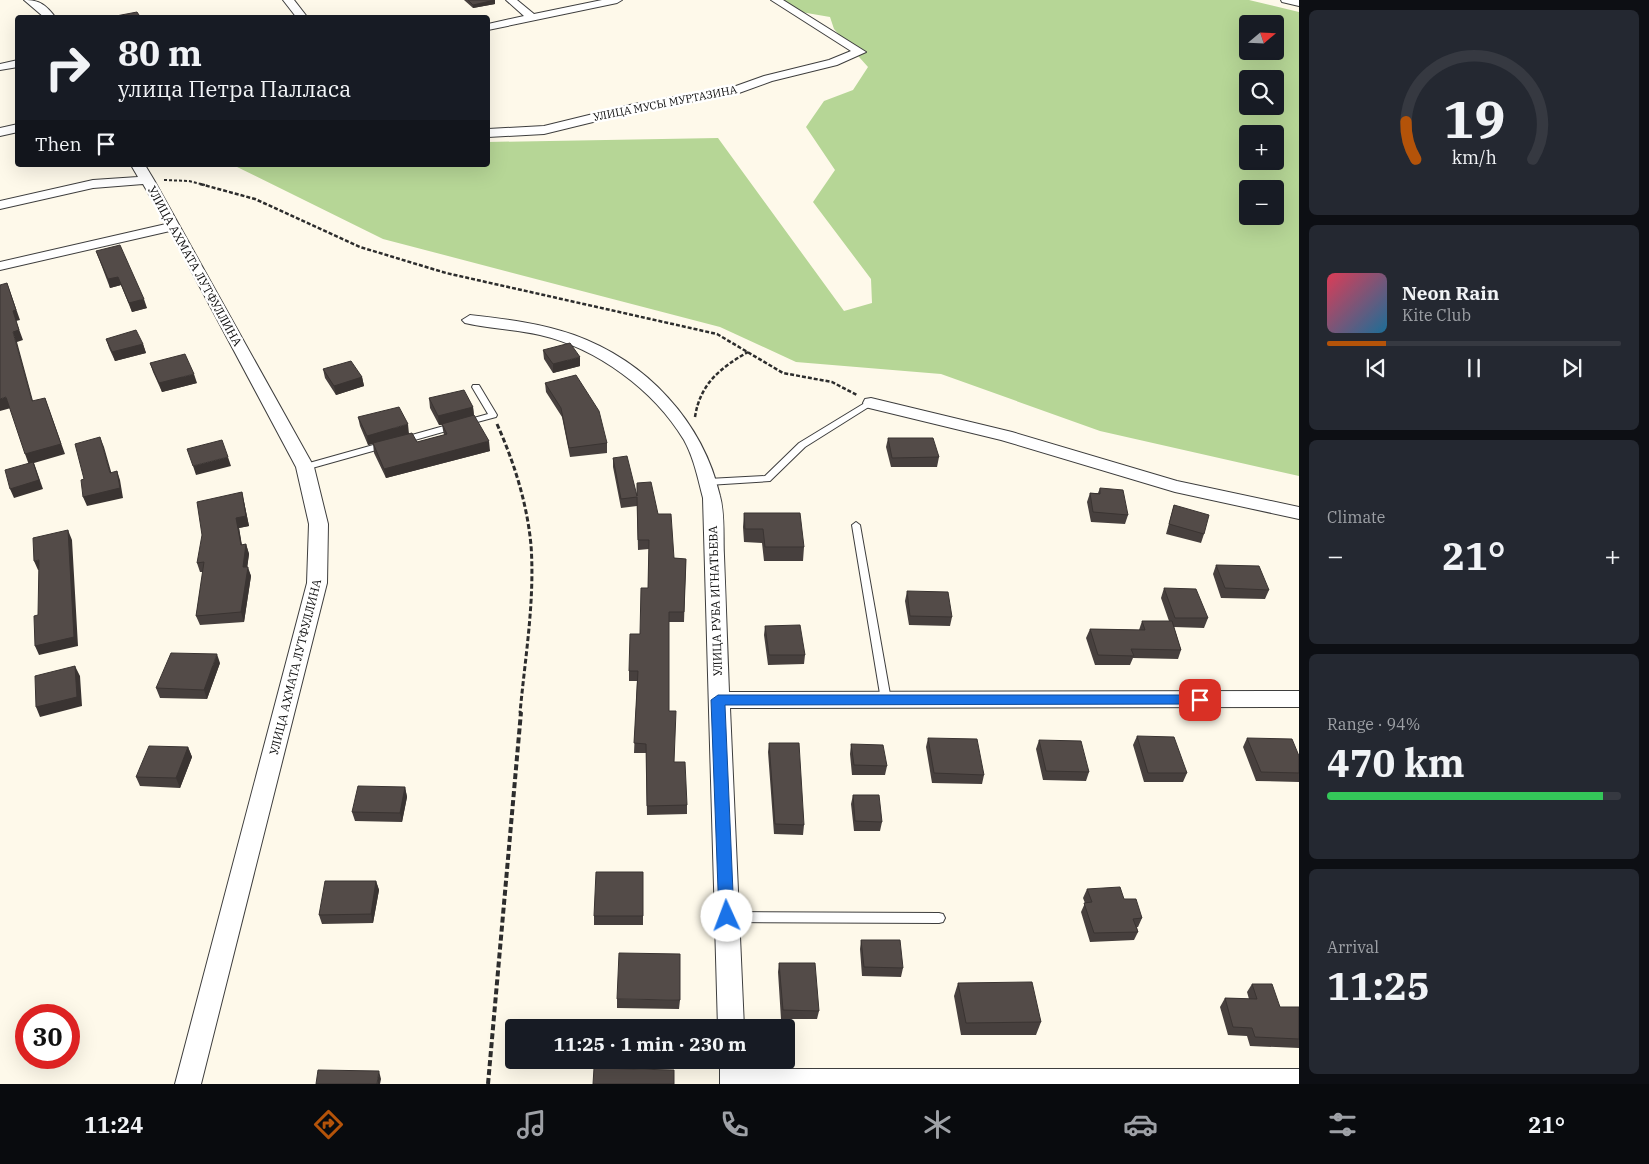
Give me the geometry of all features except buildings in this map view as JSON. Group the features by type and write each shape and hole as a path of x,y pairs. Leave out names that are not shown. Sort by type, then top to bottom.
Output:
{"street":[{"path":"29,0 41,7 48,15"},
{"path":"288,0 300,15"},
{"path":"511,0 532,18"},
{"path":"490,27 617,0"},
{"name":"УЛИЦА МУСЫ МУРТАЗИНА","path":"490,134 544,130 634,108 739,89 768,78 832,63 860,52 776,0"},
{"path":"1286,0 1299,3"},
{"path":"0,67 15,64"},
{"path":"0,132 15,129"},
{"path":"0,205 142,172"},
{"name":"УЛИЦА АХМАТА ЛУТФУЛЛИНА","path":"142,172 174,226 305,467 317,505 321,544 317,584 188,1084"},
{"path":"0,266 174,226"},
{"name":"УЛИЦА РУБА ИГНАТЬЕВА","path":"470,320 498,323 582,344 648,387 679,421 694,442 712,498 731,1019"},
{"path":"871,403 1006,436 1176,486 1299,513"},
{"path":"718,700 1299,699"},
{"path":"733,1075 1299,1082"}],"lane":[{"path":"399,441 493,415 476,387"},
{"path":"708,482 767,479 802,445 871,403"},
{"path":"305,467 389,444"},
{"path":"856,525 886,700"},
{"path":"727,916 939,918"}],"path":[{"path":"142,172 189,181 255,199 360,248 446,273 717,334 783,373 832,382 871,403"},
{"path":"694,442 696,404 714,374 748,352"},
{"path":"488,1084 531,593 530,540 523,501 508,446 493,415"}],"green space":[{"path":"776,0 1249,0 1299,12 1299,476 1100,431 941,374 796,362 720,327 383,239 237,167 490,167 490,142 718,138 844,311 872,303 871,279 813,202 835,170 806,127 824,101 853,90 868,67 834,29 830,17 801,12"}],"route":[{"path":"727,916 718,700 1200,700"}]}
